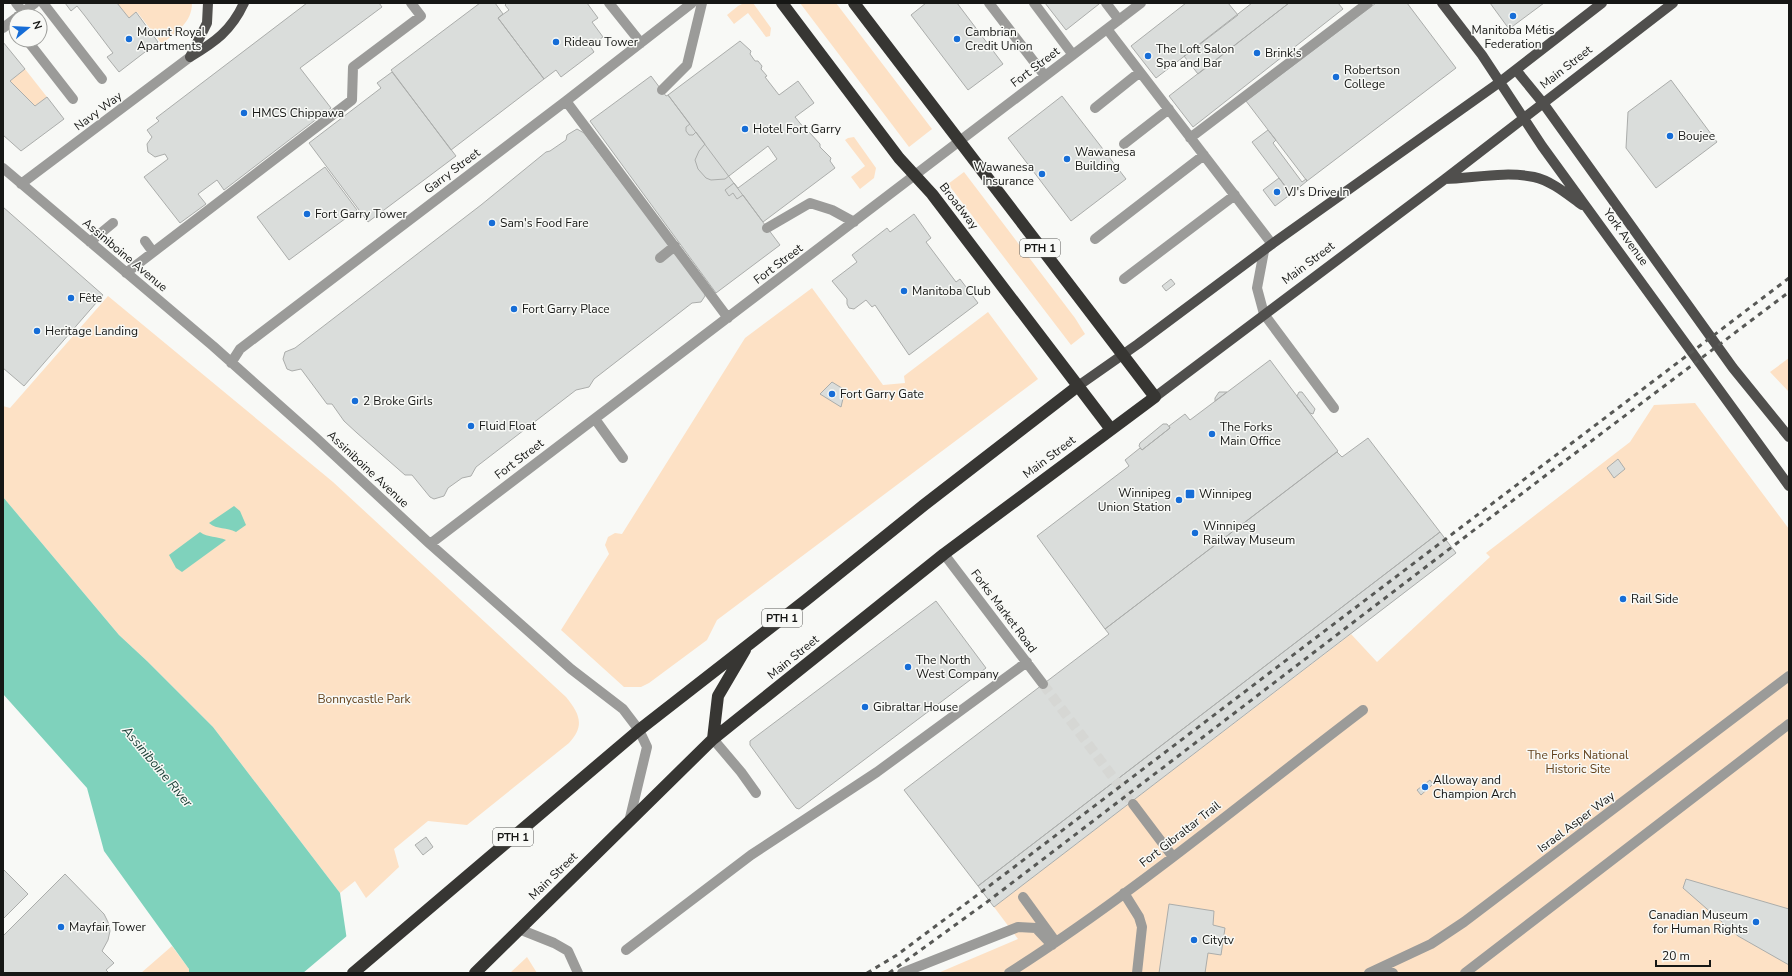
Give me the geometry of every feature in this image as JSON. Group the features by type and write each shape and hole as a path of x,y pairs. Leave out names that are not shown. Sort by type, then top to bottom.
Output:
{"highway":[{"name":"Broadway","path":"782,3 877,129 914,175 932,194 1110,428"},
{"name":"PTH 1","path":"854,3 1154,397"},
{"name":"PTH 1","path":"353,973 639,730 924,505 1078,386"},
{"name":"Main Street","path":"475,973 713,739 944,554 1110,428 1154,397"},
{"path":"713,739 718,696 749,644"}],"main road":[{"path":"190,57 207,23 208,3"},
{"path":"190,57 215,42 235,21 244,3"},
{"name":"York Avenue","path":"1442,3 1789,486"},
{"path":"1078,386 1138,344 1272,244 1500,82 1602,3"},
{"name":"Main Street","path":"1154,397 1444,180 1673,3"},
{"name":"York Avenue","path":"1516,70 1543,103 1732,368 1789,437"},
{"path":"1444,180 1511,175 1535,177 1561,190 1591,212"}],"street":[{"path":"43,3 102,79"},
{"path":"126,272 352,100 353,67 421,16 411,3"},
{"path":"609,3 641,43"},
{"name":"Garry Street","path":"232,363 240,349 566,101 692,3"},
{"path":"662,90 687,65 702,3"},
{"path":"990,3 1045,76"},
{"path":"1034,3 1073,55"},
{"path":"1106,3 1119,20"},
{"name":"Fort Street","path":"430,544 1141,3"},
{"path":"1190,138 1368,3"},
{"path":"1107,29 1272,244"},
{"path":"34,48 73,99"},
{"name":"Navy Way","path":"21,184 190,57"},
{"path":"1095,108 1140,72"},
{"path":"566,101 728,318"},
{"path":"1124,144 1169,109"},
{"path":"1095,239 1204,155"},
{"name":"Assiniboine Avenue","path":"3,168 232,363 315,437 430,544 571,669 623,709 639,730 646,747 629,822"},
{"path":"1124,279 1235,195"},
{"path":"767,228 810,203 832,210 854,222"},
{"path":"90,242 113,223"},
{"path":"145,241 153,252"},
{"path":"660,258 675,246"},
{"path":"1264,251 1257,288 1264,314 1334,408"},
{"path":"595,419 623,458"},
{"name":"Forks Market Road","path":"944,554 1043,684"},
{"path":"626,950 750,854 877,772 1026,662"},
{"name":"Israel Asper Way","path":"1371,972 1431,944 1464,922 1789,676"},
{"name":"Fort Gibraltar Trail","path":"1009,973 1054,944 1173,857 1363,710"},
{"path":"1465,973 1789,724"},
{"path":"713,739 756,792"},
{"path":"1133,804 1173,857"},
{"path":"1124,893 1140,917 1142,927 1137,973"},
{"path":"1023,898 1054,944"},
{"path":"902,973 1018,927 1036,928 1054,944"},
{"path":"519,929 554,943 568,951 578,973"},
{"path":"1371,972 1383,970 1393,973"}],"green space":[{"path":"117,3 192,3 186,22 178,31 162,44 137,12 129,18"},
{"path":"744,3 753,3 771,28 770,36 766,37 748,13 734,24 727,15"},
{"path":"800,3 836,3 932,129 909,147"},
{"path":"25,69 47,97 35,106 10,81"},
{"path":"854,137 876,168 874,178 860,189 851,177 865,166 845,140"},
{"path":"964,172 1075,318 1085,334 1071,345 948,184"},
{"path":"812,288 883,385 905,383 904,376 988,312 1038,379 717,620 707,640 649,683 641,687 624,687 561,630 609,554 605,545 608,537 615,533 622,534 745,338"},
{"name":"Bonnycastle Park","path":"108,296 333,482 566,697 575,709 579,720 579,725 574,737 569,743 467,825 428,821 394,849 399,867 366,898 355,881 340,893 213,727 119,635 3,497 3,406 10,408"},
{"path":"1789,358 1789,392 1770,372"},
{"name":"The Forks National Historic Site","path":"1695,403 1789,529 1789,973 938,973 1018,939 994,907 1351,634 1377,662 1490,557 1486,553 1630,442 1654,405"},
{"path":"172,946 189,969 189,973 141,973"},
{"path":"527,957 537,973 510,973"}],"water":[{"name":"Assiniboine River","path":"3,497 119,635 213,727 340,893 349,954 358,973 189,973 189,969 104,851 87,788 3,694"},
{"path":"234,506 240,511 246,525 236,532 229,529 215,527 209,523"},
{"path":"200,532 226,540 182,572 176,568 169,555"}],"pier":[{"path":"348,935 351,953 360,973 303,973"}],"building":[{"name":"Mount Royal Apartments","path":"65,3 117,3 129,18 136,12 158,42 119,72 107,57 113,53 85,16 77,6 71,11"},
{"name":"HMCS Chippawa","path":"307,3 379,3 382,7 300,68 331,108 224,190 217,180 198,194 206,204 180,223 144,177 168,159 165,154 155,157 148,152 147,144 152,137 147,130 159,121 156,118"},
{"path":"480,3 495,3 503,14 498,18 544,79 451,150 391,70"},
{"name":"Rideau Tower","path":"507,3 587,3 598,18 592,22 603,37 590,46 594,52 561,77 556,70 544,79 498,18 509,10 505,5"},
{"name":"Cambrian Credit Union","path":"926,3 957,3 1003,64 968,90 911,15"},
{"path":"1045,3 1099,3 1099,4 1066,30"},
{"path":"1186,3 1228,3 1238,15 1156,78 1131,46"},
{"path":"1252,3 1289,3 1198,74 1184,56"},
{"name":"Brink's","path":"1289,3 1338,3 1343,9 1193,127 1169,96"},
{"path":"1376,3 1407,3 1456,68 1307,181 1246,101"},
{"name":"Manitoba Métis Federation","path":"1490,3 1544,3 1509,29"},
{"name":"Hotel Fort Garry","path":"740,41 751,51 750,54 755,61 758,61 762,66 761,69 767,76 765,77 779,95 798,81 814,103 795,117 831,158 830,161 835,168 763,222 743,195 737,199 733,193 729,196 725,190 734,183 738,188 777,159 768,146 725,179 711,180 706,178 698,169 695,160 699,151 705,144 696,132 693,135 689,135 686,131 686,127 690,124 668,95"},
{"path":"3,42 25,69 10,81 35,106 47,97 64,119 21,151 3,135"},
{"path":"392,72 456,156 368,222 309,143 381,88 377,83"},
{"path":"651,76 666,96 668,95 780,245 716,293 590,121"},
{"name":"Boujee","path":"1671,80 1717,142 1656,188 1626,148 1628,112"},
{"name":"Wawanesa Building","path":"1062,96 1126,179 1071,221 1008,138"},
{"name":"Fort Garry Place","path":"577,129 584,133 705,292 705,296 701,302 692,303 594,379 589,387 576,390 476,467 471,476 462,478 448,488 444,496 434,499 430,497 412,475 405,475 344,421 332,404 327,404 301,369 292,371 287,369 283,359 285,352 295,348 481,205 546,152 550,151 566,140 567,135"},
{"path":"1268,130 1276,140 1273,143 1302,182 1306,179 1307,181 1291,194 1252,142"},
{"name":"Fort Garry Tower","path":"325,167 357,210 289,260 257,217"},
{"name":"VJ's Drive In","path":"1279,178 1291,194 1275,206 1263,190"},
{"name":"Heritage Landing","path":"3,207 103,295 24,386 3,368"},
{"name":"Manitoba Club","path":"914,214 931,238 926,242 956,282 960,279 978,303 909,355 875,305 872,307 866,300 854,309 849,308 847,299 832,281 857,262 852,255 887,228 890,232"},
{"path":"1171,279 1175,284 1166,291 1162,286"},
{"name":"Winnipeg Union Station","path":"1270,360 1338,451 1105,629 1037,536 1129,466 1125,460 1140,448 1142,450 1170,428 1169,426 1185,414 1190,420"},
{"name":"Fort Garry Gate","path":"832,382 845,390 841,407 820,394"},
{"path":"1219,392 1227,392 1215,401 1215,398"},
{"path":"1299,392 1302,392 1315,409 1313,414 1310,413 1297,396"},
{"path":"1163,424 1167,424 1170,428 1142,450 1139,446 1140,443"},
{"path":"1368,438 1440,532 978,886 904,790 1109,634 1105,629 1337,452 1342,457"},
{"path":"1618,459 1625,469 1614,478 1607,468"},
{"path":"1440,532 1456,553 994,907 978,886"},
{"name":"Gibraltar House","path":"936,601 986,668 799,809 796,808 750,745 750,741"},
{"name":"Alloway and Champion Arch","path":"1430,780 1433,784 1421,795 1417,790"},
{"path":"426,837 433,847 423,855 415,845"},
{"path":"3,869 28,894 3,919"},
{"name":"Mayfair Tower","path":"65,874 104,914 108,922 110,931 108,940 102,951 114,963 106,970 109,973 3,973 3,936"},
{"name":"Canadian Museum for Human Rights","path":"1686,879 1789,909 1789,965 1738,936 1683,888"},
{"name":"Citytv","path":"1169,904 1214,911 1213,925 1225,928 1221,955 1208,953 1205,973 1159,973"}],"tunnel":[{"path":"1043,684 1133,804"}],"railway":[{"path":"867,973 897,955 980,893 1789,278"},
{"path":"889,973 987,902 1541,479 1789,292"}],"place":[{"name":"Manitoba Métis Federation","path":"1513,16"},
{"name":"Mount Royal Apartments","path":"129,39"},
{"name":"Cambrian Credit Union","path":"957,39"},
{"name":"Rideau Tower","path":"556,42"},
{"name":"Brink's","path":"1257,53"},
{"name":"The Loft Salon Spa and Bar","path":"1148,56"},
{"name":"Robertson College","path":"1336,77"},
{"name":"HMCS Chippawa","path":"244,113"},
{"name":"Hotel Fort Garry","path":"745,129"},
{"name":"Boujee","path":"1670,136"},
{"name":"Wawanesa Building","path":"1067,159"},
{"name":"Wawanesa Insurance","path":"1042,174"},
{"name":"VJ's Drive In","path":"1277,192"},
{"name":"Fort Garry Tower","path":"307,214"},
{"name":"Sam's Food Fare","path":"492,223"},
{"name":"Manitoba Club","path":"904,291"},
{"name":"Fête","path":"71,298"},
{"name":"Fort Garry Place","path":"514,309"},
{"name":"Heritage Landing","path":"37,331"},
{"name":"Fort Garry Gate","path":"832,394"},
{"name":"2 Broke Girls","path":"355,401"},
{"name":"Fluid Float","path":"471,426"},
{"name":"The Forks Main Office","path":"1212,434"},
{"name":"Winnipeg","path":"1190,494"},
{"name":"Winnipeg Union Station","path":"1179,500"},
{"name":"Winnipeg Railway Museum","path":"1195,533"},
{"name":"Rail Side","path":"1623,599"},
{"name":"The North West Company","path":"908,667"},
{"name":"Gibraltar House","path":"865,707"},
{"name":"Alloway and Champion Arch","path":"1425,787"},
{"name":"Canadian Museum for Human Rights","path":"1756,922"},
{"name":"Mayfair Tower","path":"61,927"},
{"name":"Citytv","path":"1194,940"}]}
